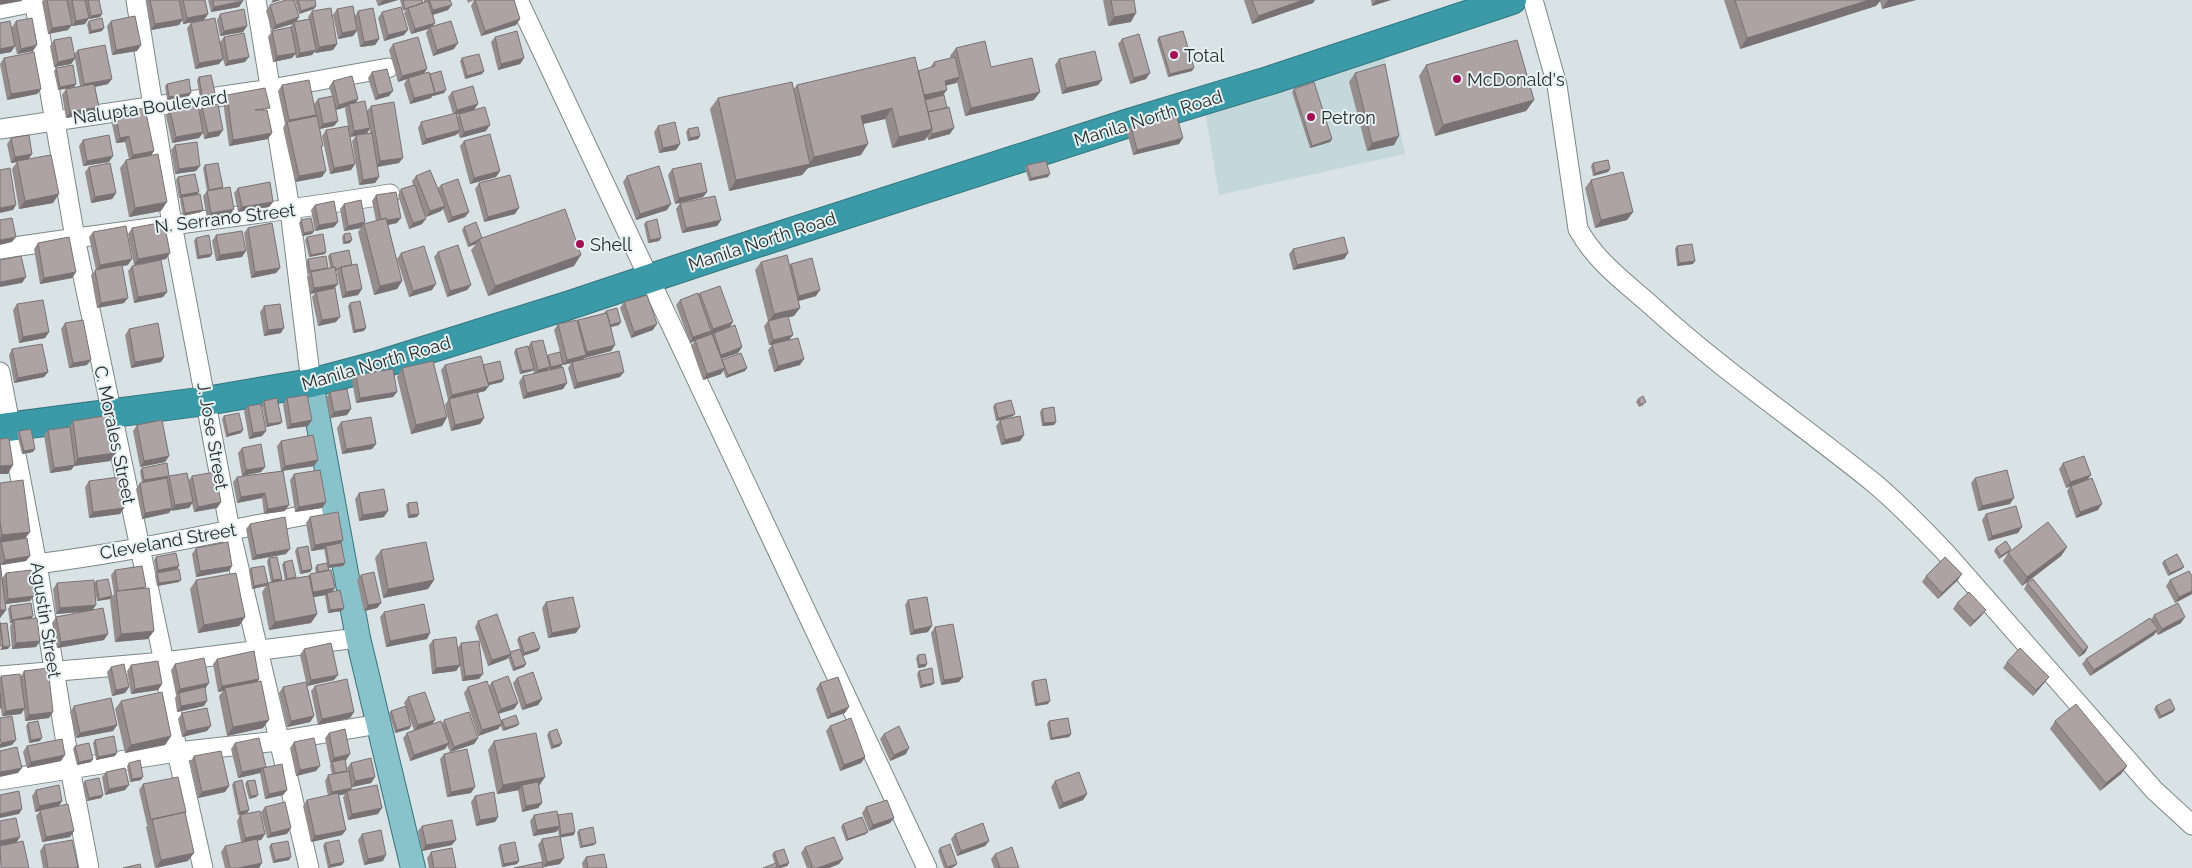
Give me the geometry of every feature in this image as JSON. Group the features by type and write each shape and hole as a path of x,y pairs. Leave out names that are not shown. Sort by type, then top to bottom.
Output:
{"highway":[{"name":"Manila North Road","path":"5,428 206,401 311,383 375,366 650,279 1129,123 1271,80 1512,0"}],"main road":[{"path":"311,383 358,638 414,868"}],"street":[{"name":"J. Jose Street","path":"136,0 172,224 230,530 309,868"},
{"path":"256,0 290,210 311,383"},
{"path":"518,0 927,868"},
{"path":"1533,0 1557,85 1578,229 1587,246 1609,269 1696,346 1874,484 1914,519 2154,790 2192,825"},
{"path":"0,9 38,1"},
{"name":"C. Morales Street","path":"38,1 55,120 75,238 110,414 164,662 177,752 203,868"},
{"name":"Nalupta Boulevard","path":"0,129 152,108 388,68"},
{"name":"N. Serrano Street","path":"0,249 172,224 290,210 390,194"},
{"name":"Agustin Street","path":"0,372 5,428 37,564 70,768 89,868"},
{"name":"Cleveland Street","path":"0,568 37,564 138,547 335,509"},
{"path":"0,676 164,662 358,638"},
{"path":"0,780 177,752 278,741 379,724"}],"shaded area":[{"path":"1384,56 1405,154 1219,195 1205,111"}],"building":[{"path":"47,0 67,0 72,25 52,28"},
{"path":"72,0 85,0 89,18 76,21"},
{"path":"88,0 99,0 102,14 91,16"},
{"path":"150,0 179,0 183,19 155,24"},
{"path":"183,0 205,0 208,14 187,18"},
{"path":"213,0 243,0 243,1 214,7"},
{"path":"286,0 294,0 299,17 276,25 270,5"},
{"path":"298,0 315,0 316,6 301,11"},
{"path":"403,0 422,0 423,3 405,9"},
{"path":"429,0 450,0 452,5 433,10"},
{"path":"475,0 514,0 520,19 485,31"},
{"path":"1111,0 1134,0 1136,13 1114,17"},
{"path":"1252,0 1303,0 1258,16"},
{"path":"1735,0 1869,0 1747,38"},
{"path":"428,1 435,23 415,29 408,8"},
{"path":"353,6 357,30 342,33 337,9"},
{"path":"401,7 408,30 388,35 382,12"},
{"path":"331,8 337,44 319,47 312,11"},
{"path":"373,8 379,39 364,42 358,11"},
{"path":"244,9 247,26 224,31 220,14"},
{"path":"135,16 141,45 116,50 111,21"},
{"path":"32,18 37,45 21,49 16,21"},
{"path":"102,18 104,28 91,31 89,21"},
{"path":"215,18 223,59 199,63 191,23"},
{"path":"310,19 316,50 300,53 294,22"},
{"path":"10,21 15,46 0,49 0,23"},
{"path":"451,21 458,43 437,50 430,27"},
{"path":"291,27 296,53 277,56 272,31"},
{"path":"517,31 524,58 501,64 495,37"},
{"name":"Total","path":"1183,31 1194,68 1170,74 1159,37"},
{"path":"244,33 249,57 228,61 224,37"},
{"path":"1139,34 1150,73 1134,78 1122,39"},
{"path":"71,37 75,58 58,62 54,40"},
{"path":"418,37 427,69 402,76 393,44"},
{"path":"1517,40 1534,100 1443,125 1426,65"},
{"path":"985,41 991,67 1032,58 1040,92 971,108 956,48"},
{"path":"105,45 112,79 84,84 78,50"},
{"path":"1095,51 1102,80 1066,88 1059,59"},
{"path":"34,52 41,89 11,94 4,58"},
{"path":"479,54 484,71 467,76 462,58"},
{"path":"915,57 932,129 899,137 892,108 861,116 868,144 814,157 797,85"},
{"path":"955,57 960,77 945,81 947,90 924,95 918,71 935,66 934,62"},
{"path":"1385,64 1399,136 1372,143 1355,73"},
{"path":"73,65 76,84 60,87 56,68"},
{"path":"387,69 393,91 378,95 372,72"},
{"path":"441,71 446,90 435,93 430,74"},
{"path":"429,72 435,93 414,98 408,78"},
{"path":"211,75 215,93 202,96 199,77"},
{"path":"352,76 358,99 339,105 333,81"},
{"path":"189,79 191,93 169,97 167,84"},
{"path":"309,80 316,115 289,120 282,85"},
{"path":"792,82 810,164 736,180 718,98"},
{"name":"Petron","path":"1314,82 1332,139 1312,146 1294,89"},
{"path":"94,84 99,107 70,112 66,89"},
{"path":"473,86 478,104 457,110 452,92"},
{"path":"265,88 270,108 255,110 267,110 272,133 233,140 227,95"},
{"path":"944,95 947,108 928,112 925,100"},
{"path":"333,96 338,121 323,124 318,99"},
{"path":"365,101 370,128 354,131 349,104"},
{"path":"394,102 403,158 380,161 371,106"},
{"path":"218,104 223,130 208,133 202,107"},
{"path":"198,105 203,132 176,137 170,110"},
{"path":"485,107 490,125 464,132 459,114"},
{"path":"949,107 954,128 932,134 928,112"},
{"path":"145,108 154,151 133,155 129,136 120,138 115,113"},
{"path":"456,113 460,130 426,139 421,122"},
{"path":"1176,114 1183,138 1137,150 1131,126"},
{"path":"317,116 326,171 299,176 287,122"},
{"path":"675,122 680,144 663,148 658,126"},
{"path":"348,126 355,164 334,168 326,130"},
{"path":"698,127 700,136 690,138 688,129"},
{"path":"372,133 379,177 363,180 356,135"},
{"path":"490,134 500,171 474,178 464,141"},
{"path":"29,135 32,154 15,157 11,138"},
{"path":"109,135 113,156 87,161 83,140"},
{"path":"197,142 200,166 179,169 175,145"},
{"path":"158,154 167,202 135,208 126,160"},
{"path":"51,155 59,194 25,201 17,161"},
{"path":"1608,160 1610,169 1595,173 1593,163"},
{"path":"1046,161 1050,174 1031,178 1027,165"},
{"path":"110,163 116,193 95,197 89,167"},
{"path":"218,163 223,187 209,190 205,165"},
{"path":"701,163 707,192 679,198 672,169"},
{"path":"659,166 671,204 640,214 627,176"},
{"path":"10,168 16,205 0,208 0,170"},
{"path":"430,170 445,206 430,211 416,176"},
{"path":"1623,172 1633,212 1601,220 1591,180"},
{"path":"195,174 199,192 181,195 178,177"},
{"path":"510,175 519,208 488,217 479,183"},
{"path":"458,179 469,212 452,217 441,185"},
{"path":"270,182 273,202 242,207 238,188"},
{"path":"415,185 426,219 413,223 401,189"},
{"path":"230,187 234,209 211,213 207,191"},
{"path":"396,192 401,218 381,220 376,195"},
{"path":"200,194 203,210 185,213 182,197"},
{"path":"715,196 721,220 686,228 680,203"},
{"path":"361,200 365,222 348,226 344,204"},
{"path":"334,201 338,222 319,225 315,205"},
{"path":"565,209 581,255 495,286 479,239"},
{"path":"12,218 16,237 0,240 0,220"},
{"path":"311,218 314,231 304,233 301,220"},
{"path":"386,218 402,281 380,286 364,224"},
{"path":"657,219 661,238 650,240 646,222"},
{"path":"164,222 170,253 138,259 132,228"},
{"path":"476,222 482,238 470,244 464,227"},
{"path":"272,223 280,268 255,272 248,228"},
{"path":"126,226 132,259 100,265 93,232"},
{"path":"242,231 246,251 220,255 216,235"},
{"path":"350,233 352,240 345,242 344,234"},
{"path":"323,234 326,252 311,255 307,237"},
{"path":"209,235 212,254 199,256 196,238"},
{"path":"69,237 76,272 44,278 38,243"},
{"path":"1344,237 1348,253 1297,265 1293,249"},
{"path":"1692,244 1695,261 1679,263 1677,246"},
{"path":"458,245 471,285 450,291 438,252"},
{"path":"424,246 436,284 413,291 401,253"},
{"path":"349,250 352,265 336,269 333,267 330,254"},
{"path":"787,255 800,308 774,314 761,262"},
{"path":"21,256 26,277 0,282 0,260"},
{"path":"326,256 328,268 310,271 308,259"},
{"path":"812,258 820,290 799,296 791,264"},
{"path":"161,260 167,292 138,297 132,266"},
{"path":"357,264 362,289 346,292 341,267"},
{"path":"122,265 128,298 101,303 95,270"},
{"path":"335,267 338,284 314,288 311,272"},
{"path":"720,286 733,322 713,329 700,293"},
{"path":"335,288 340,317 322,320 316,292"},
{"path":"698,293 711,331 693,337 680,300"},
{"path":"647,295 657,324 634,332 624,302"},
{"path":"43,300 49,332 23,337 17,304"},
{"path":"360,301 366,328 355,330 350,303"},
{"path":"280,304 284,328 268,330 264,306"},
{"path":"617,308 621,322 610,325 606,311"},
{"path":"607,313 615,345 587,352 578,320"},
{"path":"788,316 793,335 773,340 768,321"},
{"path":"83,320 91,360 73,363 65,323"},
{"path":"577,320 586,355 567,360 558,324"},
{"path":"158,323 164,357 135,362 129,329"},
{"path":"735,325 742,347 721,355 714,333"},
{"path":"712,334 725,368 707,374 695,340"},
{"path":"798,338 804,359 778,366 772,344"},
{"path":"543,340 550,367 538,370 531,342"},
{"path":"42,344 48,372 18,378 12,349"},
{"path":"528,346 534,369 522,371 516,349"},
{"path":"619,351 624,372 577,383 572,362"},
{"path":"560,352 563,364 551,367 548,355"},
{"path":"741,353 747,368 728,375 722,360"},
{"path":"481,356 489,386 452,395 445,365"},
{"path":"433,361 447,417 416,425 402,368"},
{"path":"500,361 504,379 488,383 483,365"},
{"path":"563,367 567,383 527,393 523,376"},
{"path":"393,369 397,392 360,398 356,375"},
{"path":"347,389 351,409 334,412 330,392"},
{"path":"477,392 484,418 455,425 449,399"},
{"path":"307,395 312,420 291,424 287,398"},
{"path":"1643,396 1646,402 1641,405 1638,399"},
{"path":"277,398 282,422 268,424 264,401"},
{"path":"1011,400 1015,414 998,418 995,404"},
{"path":"261,404 266,431 253,433 248,406"},
{"path":"1054,407 1056,422 1044,423 1042,409"},
{"path":"239,413 243,430 228,434 224,416"},
{"path":"110,415 116,453 78,458 73,421"},
{"path":"1020,416 1024,435 1005,440 1000,420"},
{"path":"371,417 376,444 346,449 341,422"},
{"path":"162,420 169,456 144,461 137,425"},
{"path":"70,427 75,465 54,468 48,430"},
{"path":"31,429 35,449 24,451 19,431"},
{"path":"313,435 318,460 285,466 281,441"},
{"path":"9,438 13,465 0,466 0,439"},
{"path":"261,444 265,467 246,470 242,448"},
{"path":"2084,456 2091,475 2070,482 2063,463"},
{"path":"167,463 169,476 144,480 142,468"},
{"path":"320,470 326,502 299,507 294,474"},
{"path":"2007,470 2014,498 1982,506 1975,478"},
{"path":"283,471 289,505 268,509 265,493 241,497 237,477"},
{"path":"215,472 221,502 198,507 192,476"},
{"path":"187,473 193,502 175,505 169,476"},
{"path":"119,477 124,508 93,512 89,481"},
{"path":"167,478 172,508 145,513 140,483"},
{"path":"2092,478 2102,504 2080,512 2071,486"},
{"path":"23,480 30,532 2,535 0,483"},
{"path":"384,489 388,511 363,515 359,493"},
{"path":"417,502 419,514 410,515 408,503"},
{"path":"2016,506 2022,527 1992,536 1986,514"},
{"path":"338,512 343,540 315,545 310,517"},
{"path":"285,517 290,549 256,555 250,524"},
{"path":"2048,522 2067,547 2027,577 2008,553"},
{"path":"27,538 30,556 5,560 1,542"},
{"path":"2006,541 2011,549 2001,556 1996,548"},
{"path":"228,542 232,566 200,571 196,548"},
{"path":"426,542 434,580 388,589 381,550"},
{"path":"341,543 345,563 329,565 326,546"},
{"path":"308,546 312,569 302,571 297,548"},
{"path":"176,553 179,566 158,570 156,557"},
{"path":"2177,554 2184,567 2170,573 2164,561"},
{"path":"277,557 282,579 273,580 269,558"},
{"path":"1945,557 1962,574 1942,593 1926,576"},
{"path":"292,560 296,577 287,579 284,562"},
{"path":"0,563 6,610 0,610"},
{"path":"327,563 329,570 318,572 317,565"},
{"path":"142,566 146,587 118,591 115,570"},
{"path":"264,566 268,583 254,586 251,568"},
{"path":"179,569 181,580 159,583 157,573"},
{"path":"31,570 34,596 8,599 6,573"},
{"path":"331,570 335,588 313,592 310,574"},
{"path":"2189,571 2192,576 2192,591 2179,597 2170,580"},
{"path":"374,572 381,603 368,605 361,575"},
{"path":"236,573 245,617 204,625 196,580"},
{"path":"309,576 317,614 275,622 268,583"},
{"path":"108,579 112,596 99,599 96,581"},
{"path":"2033,579 2088,647 2083,651 2027,583"},
{"path":"94,580 96,605 60,608 57,583"},
{"path":"149,588 154,631 121,634 116,591"},
{"path":"340,590 344,608 330,610 327,593"},
{"path":"1969,592 1986,610 1974,621 1957,603"},
{"path":"573,597 580,627 552,633 546,602"},
{"path":"927,597 932,626 914,630 908,600"},
{"path":"31,603 33,616 12,620 10,606"},
{"path":"2178,603 2185,617 2162,629 2154,615"},
{"path":"424,604 430,633 390,641 384,612"},
{"path":"103,608 108,634 61,642 56,617"},
{"path":"497,614 511,654 492,660 478,621"},
{"path":"37,618 40,641 16,643 14,620"},
{"path":"2150,618 2158,629 2094,670 2086,659"},
{"path":"0,622 3,646 0,646"},
{"path":"7,623 10,646 2,647 0,624"},
{"path":"953,624 963,677 944,680 935,627"},
{"path":"534,632 540,648 524,653 519,637"},
{"path":"456,637 460,665 436,668 433,640"},
{"path":"479,641 483,674 465,676 461,643"},
{"path":"331,643 338,675 311,680 304,649"},
{"path":"2020,648 2049,677 2036,690 2007,662"},
{"path":"520,649 526,664 515,668 510,652"},
{"path":"254,651 259,679 222,686 217,659"},
{"path":"925,654 927,664 919,665 918,655"},
{"path":"204,658 209,683 180,689 175,664"},
{"path":"158,661 162,684 135,689 131,665"},
{"path":"124,664 129,687 116,690 111,667"},
{"path":"48,668 53,712 29,715 24,671"},
{"path":"932,668 934,683 922,685 919,671"},
{"path":"533,672 542,699 526,705 517,678"},
{"path":"20,674 25,708 6,711 1,676"},
{"path":"508,676 518,703 501,709 492,682"},
{"path":"838,677 849,707 831,714 820,683"},
{"path":"347,679 354,712 322,719 315,686"},
{"path":"1046,679 1050,701 1037,704 1033,681"},
{"path":"261,681 269,720 233,727 225,688"},
{"path":"487,681 502,724 482,730 468,687"},
{"path":"306,682 314,716 291,721 283,687"},
{"path":"205,687 207,701 181,706 179,693"},
{"path":"162,692 171,736 131,745 121,701"},
{"path":"425,692 435,720 418,725 408,697"},
{"path":"111,698 117,725 80,733 74,706"},
{"path":"2170,699 2175,709 2161,716 2156,706"},
{"path":"2076,704 2127,766 2106,783 2055,721"},
{"path":"406,706 411,726 397,730 391,711"},
{"path":"207,708 211,726 186,731 182,713"},
{"path":"469,712 478,738 454,747 444,720"},
{"path":"516,715 519,724 505,728 502,720"},
{"path":"12,716 16,740 1,743 0,718"},
{"path":"851,718 865,757 844,765 830,726"},
{"path":"1068,718 1071,734 1052,738 1049,721"},
{"path":"38,721 42,738 31,740 28,723"},
{"path":"441,721 449,743 414,755 407,733"},
{"path":"899,726 909,748 894,755 884,734"},
{"path":"345,729 350,754 334,758 329,733"},
{"path":"557,729 562,743 553,746 549,732"},
{"path":"536,733 545,777 503,785 494,741"},
{"path":"114,736 117,753 98,757 95,740"},
{"path":"259,738 266,767 242,772 235,743"},
{"path":"314,738 320,766 300,770 294,742"},
{"path":"62,739 65,755 31,762 27,746"},
{"path":"89,743 93,759 79,762 75,746"},
{"path":"17,747 22,768 0,772 0,751"},
{"path":"467,749 475,787 451,792 444,754"},
{"path":"221,751 229,786 202,792 194,756"},
{"path":"371,758 375,777 355,781 351,763"},
{"path":"345,759 347,771 335,773 332,762"},
{"path":"140,760 143,777 132,779 129,763"},
{"path":"282,764 287,790 269,794 263,768"},
{"path":"125,768 129,785 109,789 106,772"},
{"path":"349,771 352,788 332,792 328,775"},
{"path":"1079,772 1087,794 1063,803 1055,781"},
{"path":"178,777 186,812 151,820 143,784"},
{"path":"99,778 103,795 89,798 85,781"},
{"path":"242,780 249,810 240,812 234,782"},
{"path":"255,780 258,795 251,796 247,781"},
{"path":"538,782 542,803 526,806 522,785"},
{"path":"59,785 62,801 39,806 36,790"},
{"path":"377,785 382,808 352,814 347,791"},
{"path":"19,791 22,809 0,814 0,795"},
{"path":"494,792 498,817 480,820 475,796"},
{"path":"338,793 346,830 315,836 307,800"},
{"path":"887,800 894,818 873,825 866,807"},
{"path":"285,802 291,828 271,833 265,807"},
{"path":"68,804 74,831 46,837 40,810"},
{"path":"260,811 265,834 245,838 240,815"},
{"path":"557,811 560,826 537,830 534,815"},
{"path":"185,812 194,853 161,860 152,819"},
{"path":"572,813 575,832 561,835 558,815"},
{"path":"862,817 868,832 848,839 843,824"},
{"path":"16,818 20,837 0,841 0,821"},
{"path":"452,820 456,840 426,845 422,826"},
{"path":"983,823 989,841 961,851 955,834"},
{"path":"593,827 596,843 582,846 579,830"},
{"path":"381,830 386,855 368,859 362,834"},
{"path":"560,836 564,858 547,862 542,839"},
{"path":"834,837 843,859 813,868 805,847"},
{"path":"257,839 262,863 230,868 225,846"},
{"path":"72,840 78,867 48,868 44,845"},
{"path":"339,840 344,862 330,865 325,843"},
{"path":"23,841 29,868 1,868 0,846"},
{"path":"288,841 291,857 275,860 271,844"},
{"path":"515,842 519,861 504,864 500,845"},
{"path":"950,844 957,864 947,867 940,848"},
{"path":"1012,847 1019,868 1000,868 995,854"},
{"path":"452,848 456,868 434,868 431,852"},
{"path":"784,849 789,863 779,866 774,852"},
{"path":"604,854 607,868 588,868 586,857"},
{"path":"542,862 543,868 514,868"},
{"path":"776,863 777,868 763,868"},
{"path":"140,864 141,868 123,868"}],"place":[{"name":"Total","path":"1174,55"},
{"name":"McDonald's","path":"1457,79"},
{"name":"Petron","path":"1311,117"},
{"name":"Shell","path":"580,244"}]}
